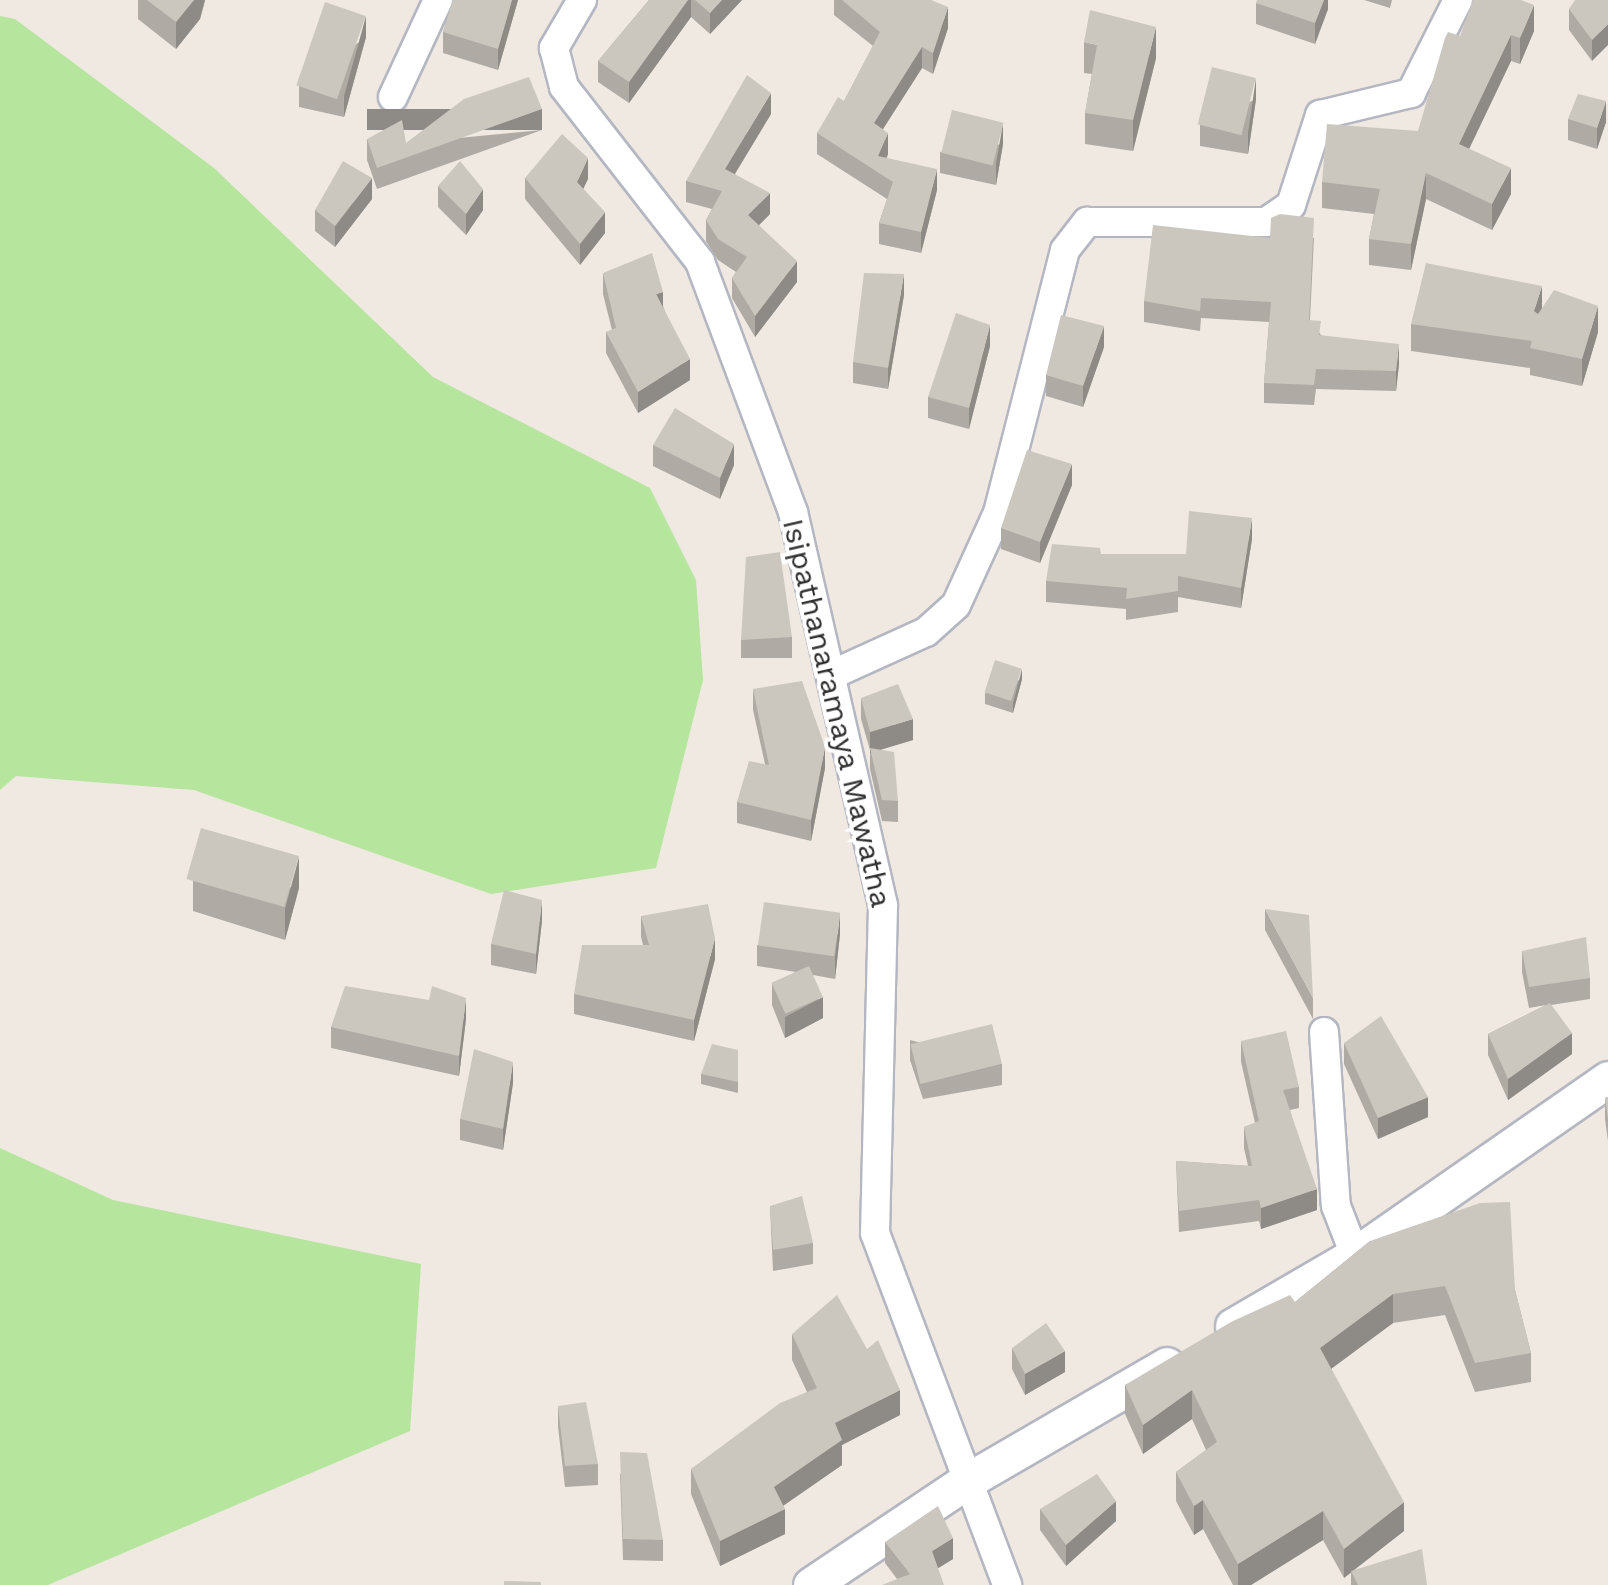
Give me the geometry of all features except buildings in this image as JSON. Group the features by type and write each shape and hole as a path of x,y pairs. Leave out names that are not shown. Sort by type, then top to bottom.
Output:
{"street":[{"path":"393,96 438,0"},
{"name":"Isipathanaramaya Mawatha","path":"582,0 554,48 564,87 700,262 793,512 884,906 875,1233 1007,1585"},
{"path":"830,675 926,632 956,604 998,513 1065,250 1087,222 1266,222 1292,205 1320,115 1411,93 1458,0"},
{"path":"1324,1032 1336,1206 1355,1255"},
{"path":"811,1585 966,1482 1355,1255 1608,1079"}],"green space":[{"path":"0,16 15,19 214,168 433,377 650,488 696,580 703,680 656,868 491,894 194,790 16,776 0,790"},
{"path":"0,1148 113,1200 421,1264 410,1431 48,1585 0,1585"}]}
